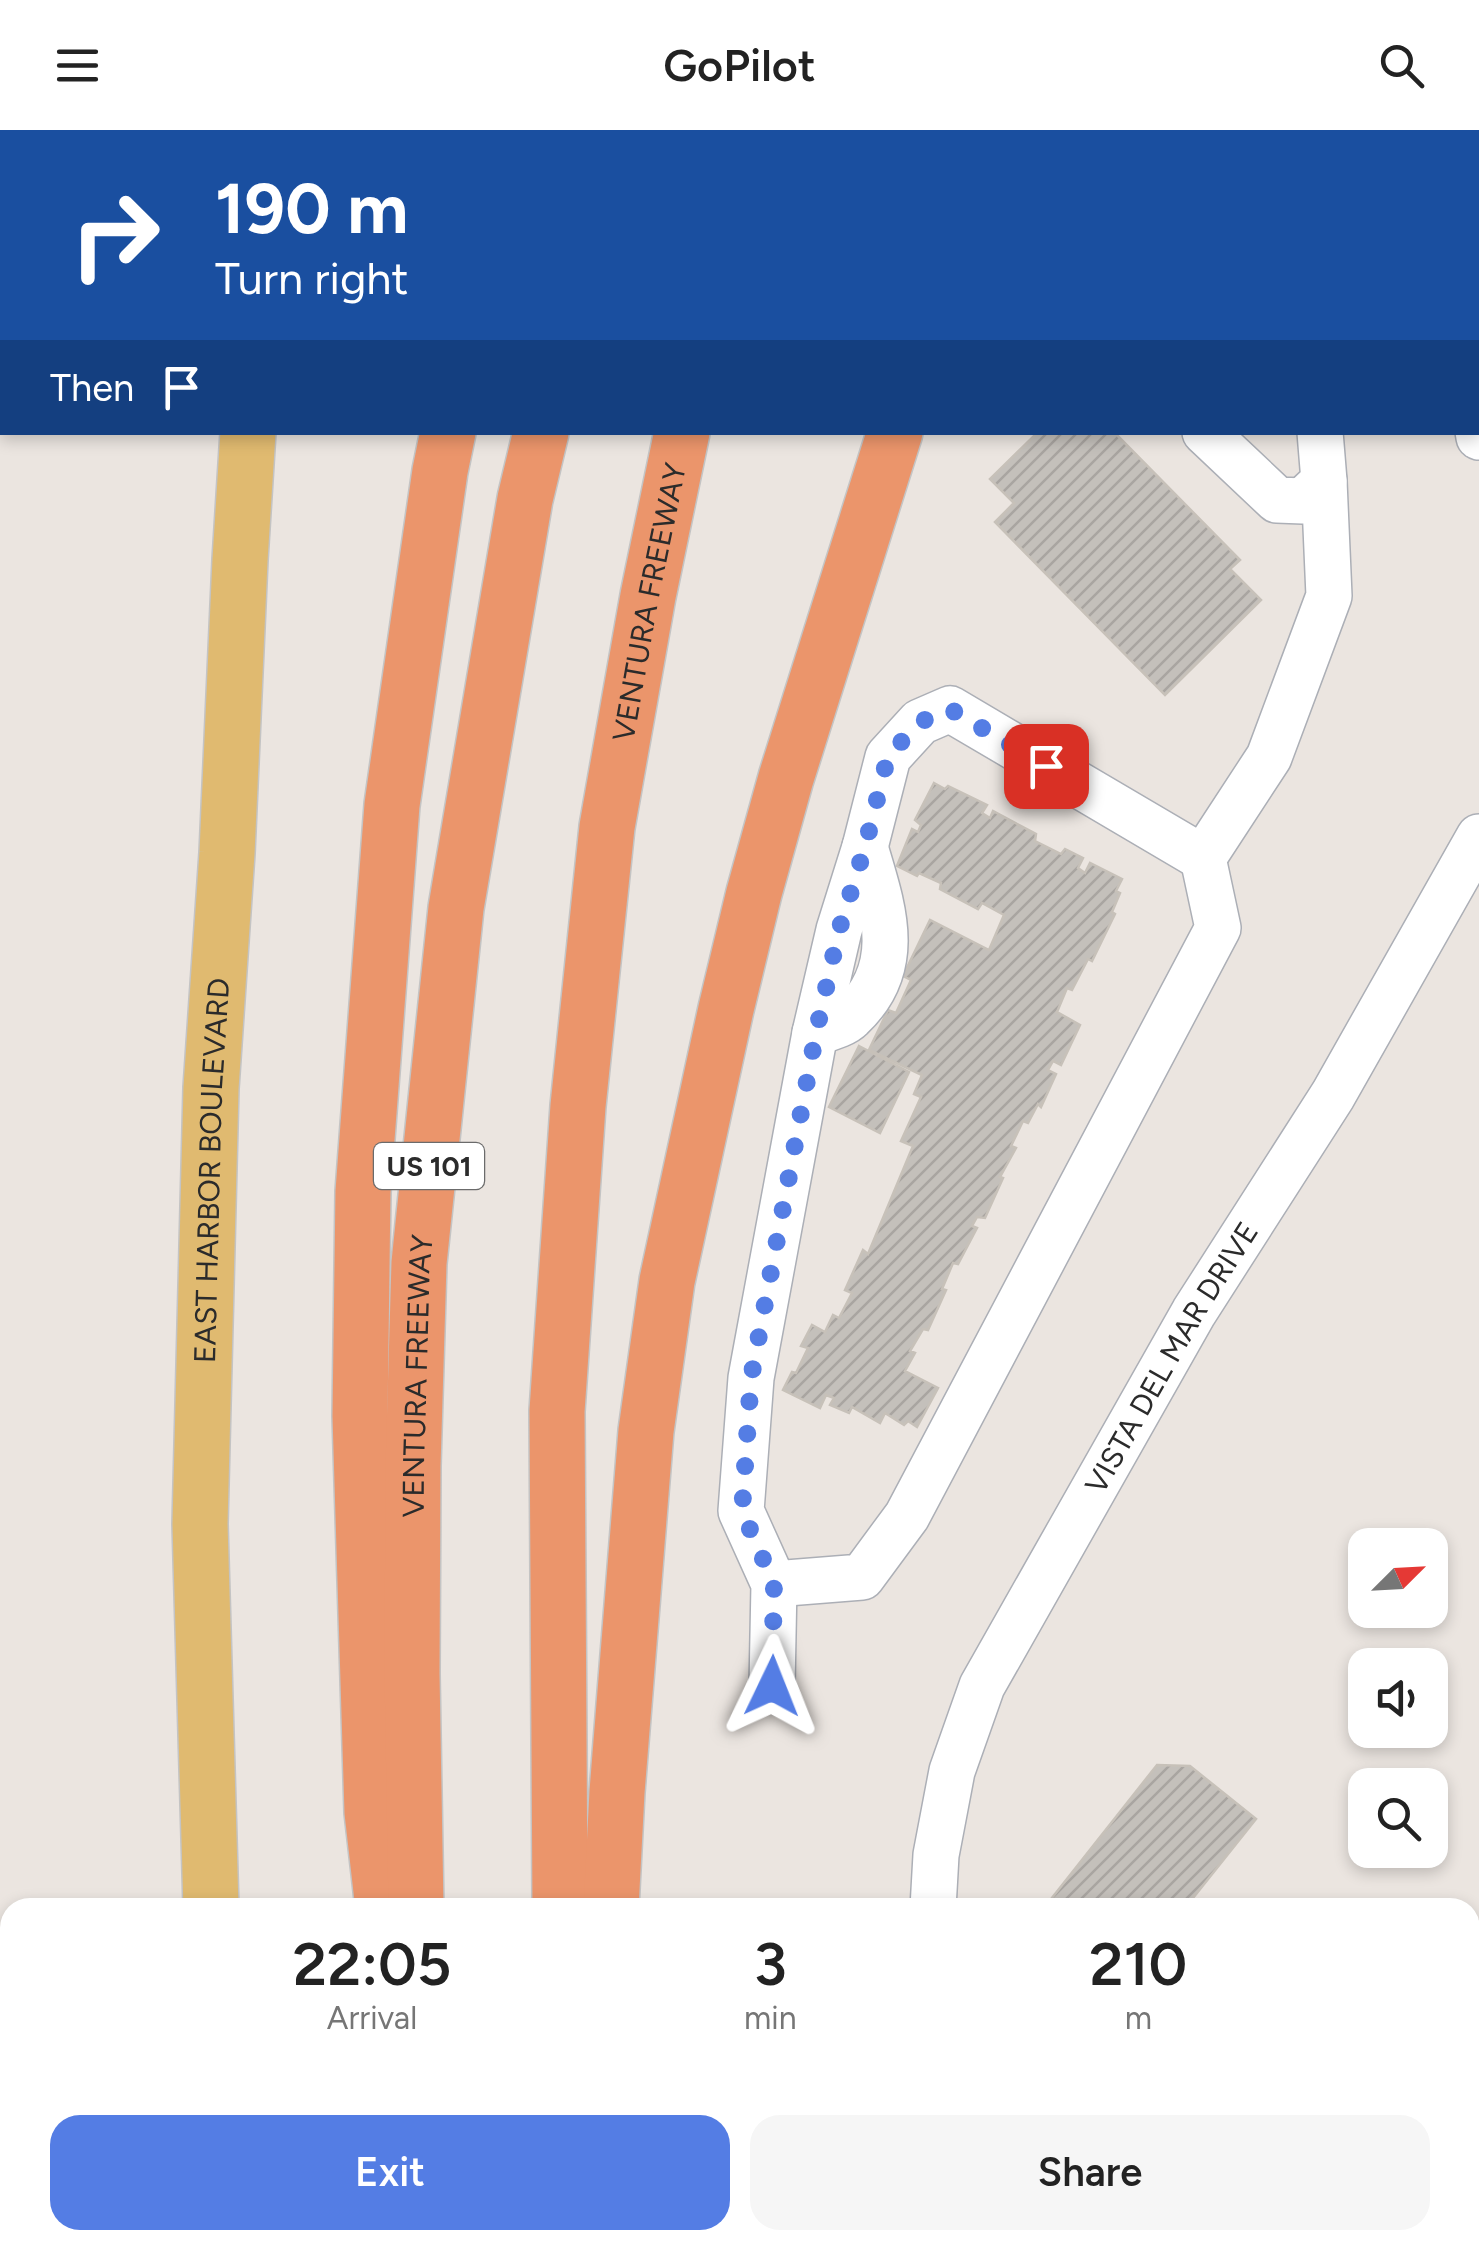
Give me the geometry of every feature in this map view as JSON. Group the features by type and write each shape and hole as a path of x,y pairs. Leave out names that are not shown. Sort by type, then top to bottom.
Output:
{"highway":[{"path":"381,1898 372,1812 360,1416 363,1192 392,806 447,435"},
{"name":"VENTURA FREEWAY","path":"416,1898 413,1466 419,1263 456,908 525,498 540,435"},
{"name":"VENTURA FREEWAY","path":"560,1898 557,1411 578,1106 607,827 681,435"},
{"path":"612,1898 646,1431 667,1281 754,893 786,778 894,435"}],"main road":[{"name":"EAST HARBOR BOULEVARD","path":"212,1898 200,1524 212,1088 248,435"}],"street":[{"path":"1208,435 1277,500 1303,501 1324,481"},
{"path":"774,1584 862,1577 908,1516 1218,928 1203,858 1269,758 1329,596 1320,435"},
{"path":"772,1686 774,1584 742,1511 751,1378 816,1033 839,930 888,756 920,722 950,709 1203,858"},
{"name":"VISTA DEL MAR DRIVE","path":"934,1898 936,1854 952,1771 982,1686 1194,1312 1333,1095 1479,837"}],"building":[{"path":"1035,435 1117,435 1240,560 1230,569 1261,600 1165,695 995,522 1014,503 990,479"},
{"path":"934,783 987,805 982,813 990,818 993,811 1036,834 1035,841 1061,854 1065,849 1083,858 1078,868 1085,873 1090,863 1122,879 1116,891 1120,893 1112,912 1115,914 1092,961 1088,959 1072,990 1067,988 1057,1012 1080,1025 1061,1065 1053,1061 1048,1070 1056,1074 1041,1107 1038,1104 1028,1123 1023,1121 1011,1146 1016,1148 985,1218 977,1217 972,1226 977,1228 958,1264 953,1263 928,1330 923,1329 910,1351 915,1353 905,1371 938,1388 917,1427 908,1421 904,1425 885,1413 880,1423 852,1407 849,1413 830,1405 834,1398 826,1395 820,1408 783,1390 808,1348 801,1346 812,1325 825,1332 833,1315 839,1318 852,1293 845,1290 863,1250 868,1254 913,1146 901,1141 921,1097 914,1094 922,1075 869,1050 888,1010 896,1013 911,980 903,976 930,920 989,950 1004,915 982,903 978,909 940,889 941,883 897,866 912,829 918,832 921,825 915,820"},
{"path":"859,1046 909,1072 880,1133 829,1107"},
{"path":"1157,1765 1190,1766 1256,1819 1193,1898 1052,1898"}],"route":[{"path":"772,1686 774,1584 742,1511 751,1378 816,1033 839,930 888,756 920,722 950,709 1046,766"}]}
